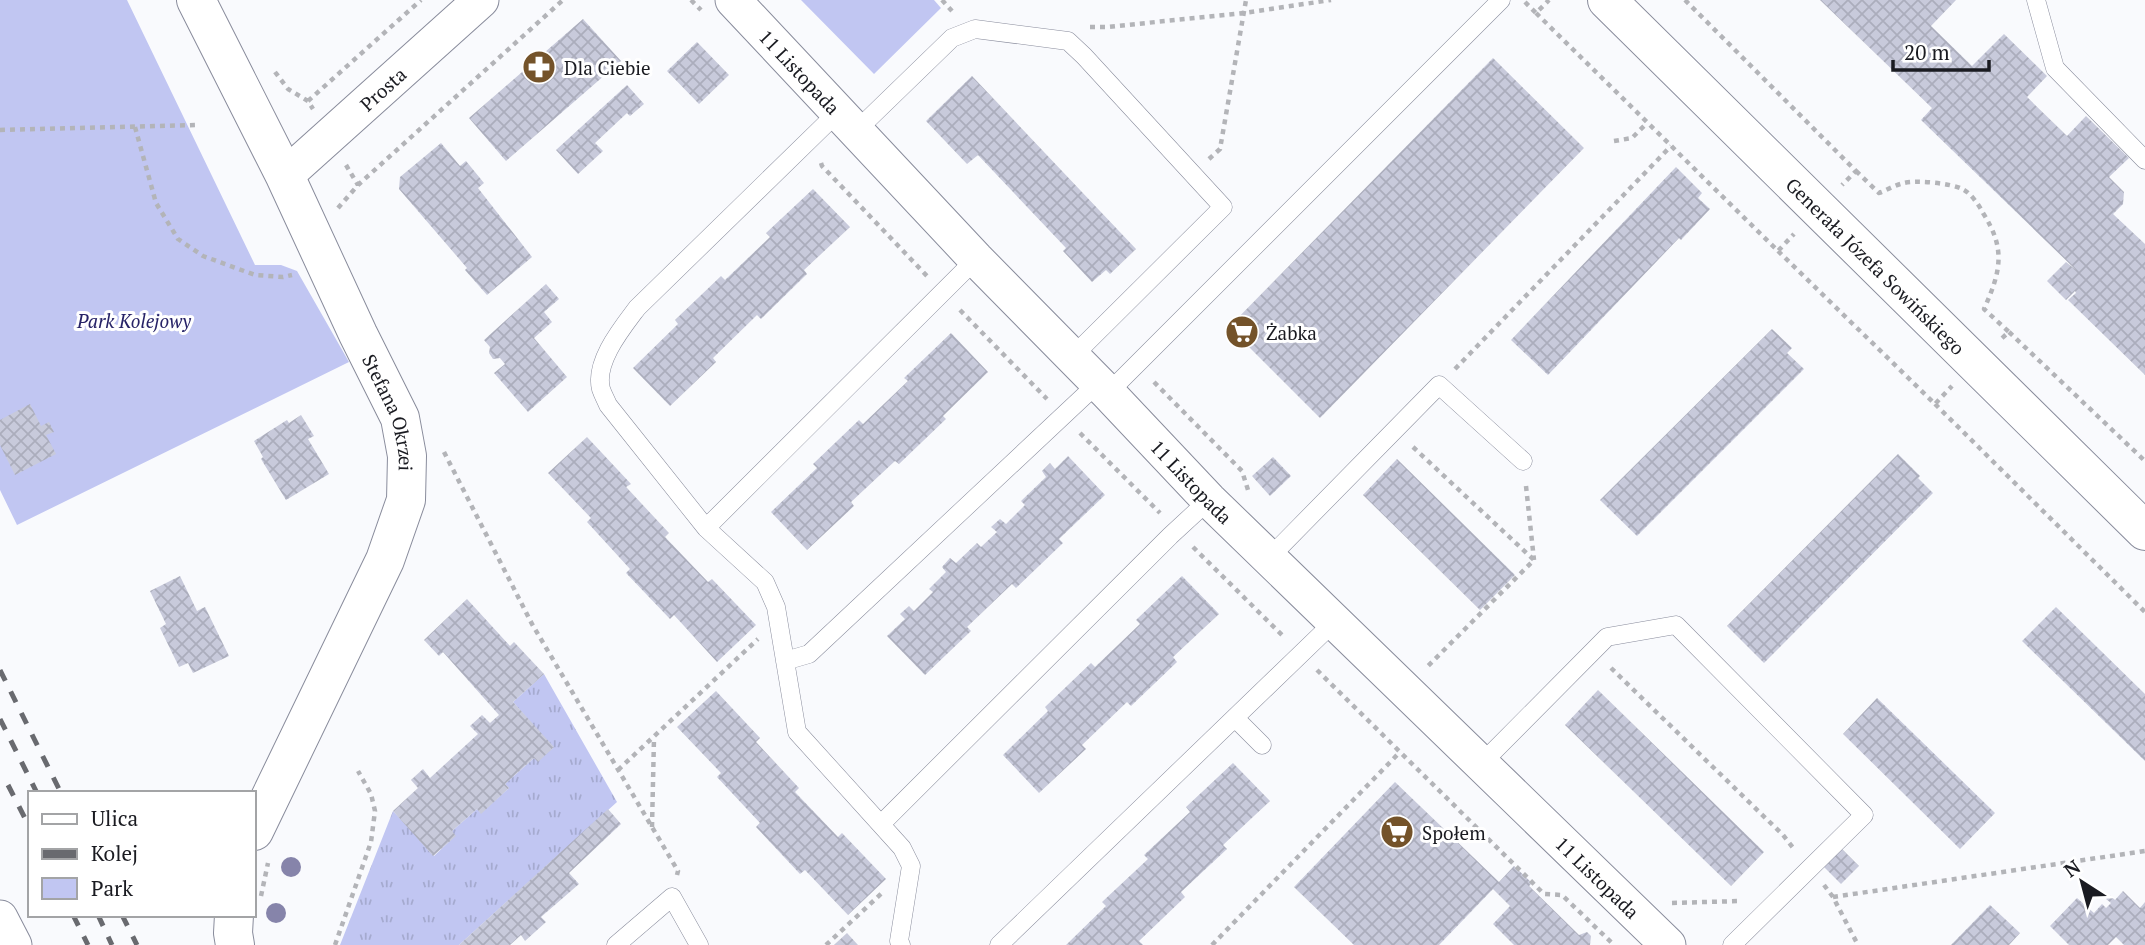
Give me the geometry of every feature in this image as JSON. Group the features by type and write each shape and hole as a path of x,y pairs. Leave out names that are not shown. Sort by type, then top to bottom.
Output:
{"street":[{"name":"Stefana Okrzei","path":"196,0 285,176 400,418 407,456 406,500 385,560 256,827"},
{"name":"Prosta","path":"285,176 481,0"},
{"name":"11 Listopada","path":"733,0 976,259 1209,500 1668,945"},
{"name":"Generała Józefa Sowińskiego","path":"1622,5 2145,531"},
{"path":"234,917 235,945"},
{"path":"0,918 14,945"}],"lane":[{"path":"785,661 809,654 1103,388 1501,0"},
{"path":"2036,0 2055,68 2145,160"},
{"path":"901,945 899,941 911,866 902,848 797,732 776,607 765,582 706,527 608,405 601,387 603,362 637,308 847,121 952,38 975,29 1068,41 1223,207 1072,357"},
{"path":"706,527 976,259"},
{"path":"1268,559 1439,385 1523,461"},
{"path":"881,824 1209,500"},
{"path":"999,945 1334,622"},
{"path":"1481,764 1608,637 1676,625 1864,815 1732,945"},
{"path":"1235,718 1262,745"},
{"path":"616,945 672,897 699,945"}],"path":[{"path":"269,65 288,89 308,101 421,0"},
{"path":"358,185 563,0"},
{"path":"942,0 953,11"},
{"path":"1193,174 1220,149 1247,0"},
{"path":"1522,0 1535,13 1549,0"},
{"path":"1614,141 1632,138 1647,122"},
{"path":"0,130 195,125"},
{"path":"135,127 156,203 178,239 203,256 255,275 284,277 303,272 325,261"},
{"path":"1439,385 1671,146"},
{"path":"2009,332 2145,461"},
{"path":"1935,404 2145,612"},
{"path":"1395,430 1534,561"},
{"path":"443,450 531,624 678,871 672,897"},
{"path":"1523,461 1534,561"},
{"path":"1177,530 1544,894 1562,895 1614,945"},
{"path":"1426,667 1534,561"},
{"path":"618,770 778,620"},
{"path":"1593,651 1783,835 1833,897 1858,945"},
{"path":"652,828 654,737"},
{"path":"1212,945 1400,752"},
{"path":"335,945 371,842 374,811 371,794 359,771"},
{"path":"1833,897 2145,851"},
{"path":"826,945 911,866"},
{"path":"1668,903 1779,899"}],"green space":[{"name":"Park Kolejowy","path":"0,0 127,0 255,265 281,265 297,271 349,362 17,525 0,490"},
{"path":"801,0 934,0 941,8 874,74"},
{"path":"544,674 617,802 459,945 340,945 393,811 434,856 455,836 452,831 477,809 481,813 509,788 505,784 534,758 538,761 553,748 513,702"}],"building":[{"path":"1820,0 1956,0 1931,26 1972,66 2004,34 2047,76 2027,97 2067,136 2086,116 2129,158 2109,177 2124,192 2123,204 2113,214 2145,244 2145,375 2068,300 2075,291 2066,300 2047,281 2066,262 2076,270 1921,120 1932,108"},
{"path":"583,19 621,61 506,161 469,118"},
{"path":"697,42 729,75 699,104 667,71"},
{"path":"1493,58 1584,148 1320,418 1229,327"},
{"path":"972,76 1136,249 1110,274 1106,270 1092,282 1063,251 1066,248 978,155 967,164 926,121"},
{"path":"627,85 644,104 630,116 627,113 595,143 603,151 578,174 556,150"},
{"path":"441,143 460,166 466,161 484,183 478,188 532,257 487,295 399,189 400,177"},
{"path":"1676,167 1702,193 1698,198 1710,209 1548,375 1511,340"},
{"path":"813,189 850,227 804,270 807,274 761,319 757,315 713,358 716,362 670,406 633,368 678,324 675,320 721,276 725,280 770,237 766,233"},
{"path":"546,284 559,299 544,312 552,322 534,338 567,377 528,412 494,373 505,364 500,358 493,359 489,353 490,347 484,340"},
{"path":"1772,329 1792,348 1787,353 1804,369 1637,536 1600,500"},
{"path":"951,333 988,372 943,416 946,419 899,464 895,461 851,502 854,506 807,550 771,512 817,468 813,464 859,420 863,424 908,381 904,378"},
{"path":"30,404 41,426 49,422 54,432 46,435 56,454 15,475 0,445 0,420"},
{"path":"301,415 314,436 308,439 329,474 286,500 261,459 263,457 254,441 287,420 289,423"},
{"path":"587,437 631,484 626,487 669,533 665,537 708,582 712,579 756,625 717,662 674,615 670,619 626,573 630,569 587,522 591,518 548,473"},
{"path":"1898,454 1933,493 1764,663 1727,626"},
{"path":"1068,456 1105,495 1059,539 1063,543 1016,588 1012,584 967,627 971,631 925,675 887,636 905,619 900,614 909,606 914,611 933,592 929,589 946,572 942,567 950,558 956,563 977,543 981,547 997,532 991,527 1000,519 1006,524 1025,505 1021,501 1046,477 1042,471 1050,463 1055,469"},
{"path":"1273,457 1291,476 1270,496 1252,476"},
{"path":"1397,459 1515,575 1480,610 1363,495"},
{"path":"180,576 197,611 205,607 229,656 193,673 188,663 179,667 160,628 166,624 150,591"},
{"path":"1182,576 1219,614 1173,657 1177,662 1131,706 1127,702 1082,745 1086,749 1039,793 1003,755 1048,711 1045,707 1091,663 1095,667 1140,624 1136,620"},
{"path":"467,599 510,646 514,642 544,674 513,702 554,747 538,762 534,758 505,784 509,788 481,814 477,809 452,831 456,836 433,856 393,811 418,788 411,780 423,769 430,778 478,734 470,726 482,715 490,723 499,715 443,652 439,656 424,640"},
{"path":"2056,607 2145,694 2145,761 2022,641"},
{"path":"1598,690 1764,852 1731,886 1565,725"},
{"path":"716,691 760,738 756,742 799,788 795,792 838,837 842,833 886,879 848,915 805,870 800,874 756,827 760,823 717,777 721,773 677,727"},
{"path":"1877,698 1995,813 1960,849 1843,734"},
{"path":"1233,763 1270,801 1223,845 1227,849 1181,892 1185,897 1139,941 1143,945 1066,945 1106,906 1102,902 1148,859 1144,855 1190,812 1186,807"},
{"name":"Społem","path":"1395,782 1499,882 1514,866 1532,883 1529,886 1579,935 1587,932 1591,936 1590,945 1514,945 1493,924 1510,906 1493,889 1439,945 1354,945 1294,887"},
{"path":"608,809 621,824 569,873 579,884 541,917 546,922 525,941 521,935 510,945 459,945"},
{"path":"1841,848 1859,866 1841,884 1823,866"},
{"path":"2123,891 2140,908 2145,902 2145,945 2124,945 2116,937 2108,945 2069,945 2050,926 2077,898 2094,913 2102,904 2106,908 2111,903 2106,899 2110,895 2115,900"},
{"path":"1990,905 2020,933 2009,945 1951,945"},
{"path":"847,933 858,945 834,945"}],"railway":[{"path":"0,670 60,791"},
{"path":"0,719 36,791"},
{"path":"8,785 28,824"},
{"path":"74,917 88,945"},
{"path":"99,917 112,945"},
{"path":"123,917 137,945"}],"place":[{"name":"Dla Ciebie","path":"539,67"},
{"name":"Żabka","path":"1242,332"},
{"name":"Społem","path":"1397,832"}]}
